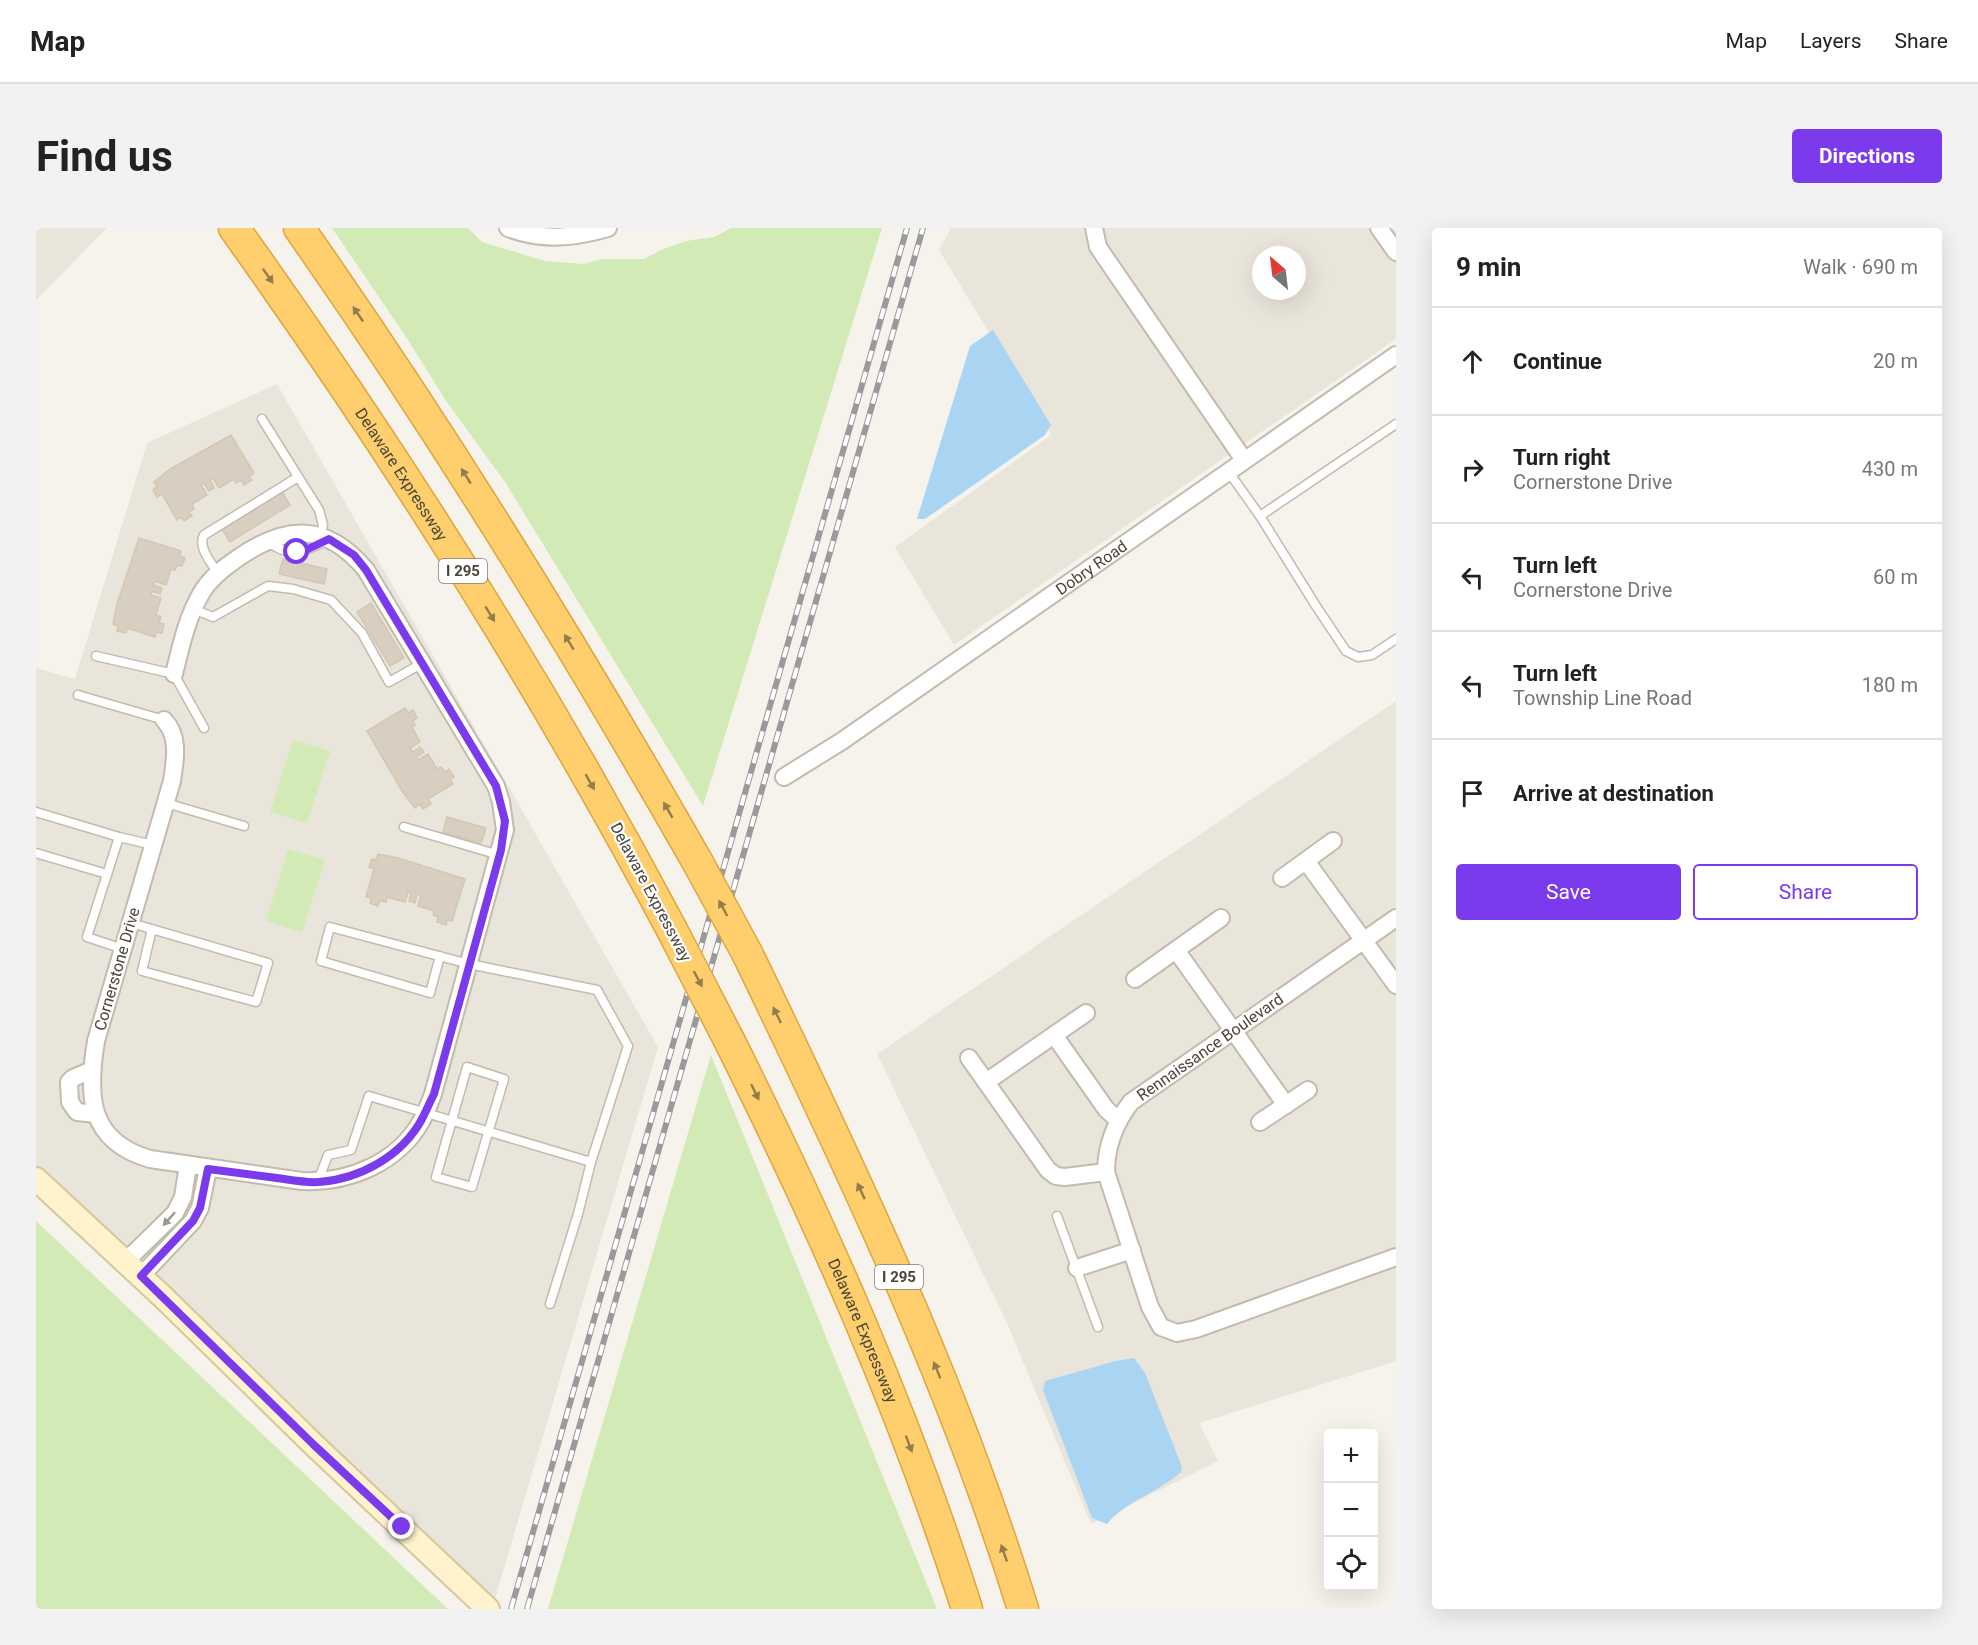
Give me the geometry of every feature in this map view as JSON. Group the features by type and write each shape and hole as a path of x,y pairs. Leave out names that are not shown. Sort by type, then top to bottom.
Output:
{"highway":[{"name":"Delaware Expressway","path":"234,228 352,400 489,612 592,784 671,928 781,1144 832,1255 932,1503 967,1609"},
{"name":"I 295","path":"299,228 457,463 531,580 615,719 748,955 826,1116 910,1303 949,1398 1023,1609"}],"street":[{"path":"508,228 541,236 566,237 608,228"},
{"path":"1094,228 1098,247 1244,460"},
{"path":"1379,228 1396,252"},
{"name":"Dobry Road","path":"784,777 842,741 1396,355"},
{"name":"Cornerstone Drive","path":"164,720 174,736 175,757 166,803 96,1041 92,1070 92,1096 96,1113 106,1132 120,1146 143,1157 188,1166 318,1182 340,1179 375,1165 393,1153 409,1137 434,1094 499,855 505,821 496,786 366,570 354,555 325,538 293,534 267,541 226,566 202,591 193,609 186,626 174,674"},
{"path":"1282,878 1334,841"},
{"path":"1306,861 1396,985"},
{"path":"1135,979 1221,918"},
{"name":"Rennaissance Boulevard","path":"1396,918 1131,1102 1118,1120 1106,1154 1106,1172 1150,1307 1161,1327 1177,1333 1196,1329 1396,1257"},
{"path":"1176,950 1286,1105"},
{"path":"986,1082 1086,1013"},
{"path":"1054,1035 1106,1109 1118,1120"},
{"path":"969,1058 1048,1170 1056,1176 1065,1177 1106,1172"},
{"path":"92,1070 73,1078 68,1086 72,1108 77,1112 96,1113"},
{"path":"1260,1122 1308,1090"},
{"path":"133,1269 175,1213 183,1197 188,1166"},
{"path":"133,1269 193,1221 200,1208 208,1169"},
{"path":"36,1179 488,1609"},
{"path":"1077,1268 1132,1250"}],"lane":[{"path":"262,419 319,510 325,538"},
{"path":"1260,516 1396,424"},
{"path":"1228,471 1260,516 1346,651 1358,657 1372,655 1396,639"},
{"path":"218,574 202,545 204,535 298,477"},
{"path":"193,609 213,617 268,585 293,589 331,600 362,633 389,682 423,663"},
{"path":"96,656 174,674 204,728"},
{"path":"78,696 164,720"},
{"path":"166,803 244,826"},
{"path":"36,812 153,845"},
{"path":"404,827 499,855"},
{"path":"119,837 87,937 123,949"},
{"path":"36,853 107,874"},
{"path":"131,923 152,929 268,963 256,1002 142,971 152,929"},
{"path":"440,956 430,993 321,961 330,927 440,956 469,964 597,990 628,1046 591,1162 578,1214 550,1304"},
{"path":"467,1067 504,1079 472,1187 436,1176 451,1119 467,1067"},
{"path":"318,1182 328,1155 351,1150 369,1096 591,1162"},
{"path":"1057,1216 1098,1327"}],"shaded area":[{"path":"36,228 107,228 36,300"},
{"path":"951,228 1396,228 1396,339 954,645 895,547 1051,435 939,250"},
{"path":"277,384 658,1047 492,1609 36,1179 36,668 75,679 147,443"},
{"path":"1396,701 1396,1361 1199,1423 1218,1461 1091,1524 1006,1321 877,1054"}],"green space":[{"path":"332,228 468,228 482,242 545,261 583,264 601,259 644,259 686,241 714,237 731,228 882,228 703,806 505,482 446,401 408,340"},
{"path":"293,740 330,751 307,823 270,812"},
{"path":"288,849 325,860 302,932 266,921"},
{"path":"711,1055 937,1609 548,1609"},
{"path":"36,1221 448,1609 36,1609"}],"water":[{"path":"993,330 1051,425 1045,435 925,519 917,519 970,346"},
{"path":"1134,1358 1145,1373 1182,1467 1181,1472 1172,1479 1123,1509 1107,1524 1092,1518 1043,1390 1045,1381"}],"building":[{"path":"231,435 254,473 249,476 252,480 244,485 241,480 236,483 234,479 219,488 213,478 210,480 214,488 209,491 204,483 201,485 207,495 192,504 194,509 189,512 192,516 184,521 181,517 177,520 162,494 157,497 153,490 157,487 154,482 170,469"},
{"path":"282,492 290,505 230,542 222,529"},
{"path":"139,538 181,551 180,556 185,558 182,566 177,565 175,570 171,569 166,585 155,581 153,585 162,588 160,594 152,591 151,595 161,598 156,615 161,617 159,623 164,624 162,633 157,632 155,637 127,628 126,633 117,631 118,626 113,624 117,604"},
{"path":"283,559 327,569 324,584 279,574"},
{"path":"371,603 404,658 390,666 357,612"},
{"path":"405,708 408,713 413,710 417,718 413,721 415,725 412,727 420,742 410,748 413,752 420,747 424,752 416,757 418,760 428,754 437,769 441,767 445,772 449,769 454,777 450,779 453,784 428,799 431,804 423,809 420,804 415,808 402,791 367,731"},
{"path":"447,817 486,828 481,843 443,832"},
{"path":"378,854 465,879 452,921 447,920 446,925 437,922 438,917 433,915 434,911 418,906 421,895 417,894 415,903 409,901 411,893 408,892 405,902 387,897 386,902 380,901 378,906 370,903 371,898 366,897 374,869 369,867 372,859 376,860"}],"railway":[{"path":"511,1609 907,228"},
{"path":"527,1609 923,228"}],"route":[{"path":"297,552 329,539 354,555 366,570 496,786 505,821 501,850 434,1094 421,1120 409,1137 393,1153 375,1165 340,1179 318,1182 302,1181 208,1169 200,1208 193,1221 141,1276 314,1445 402,1527"}]}
